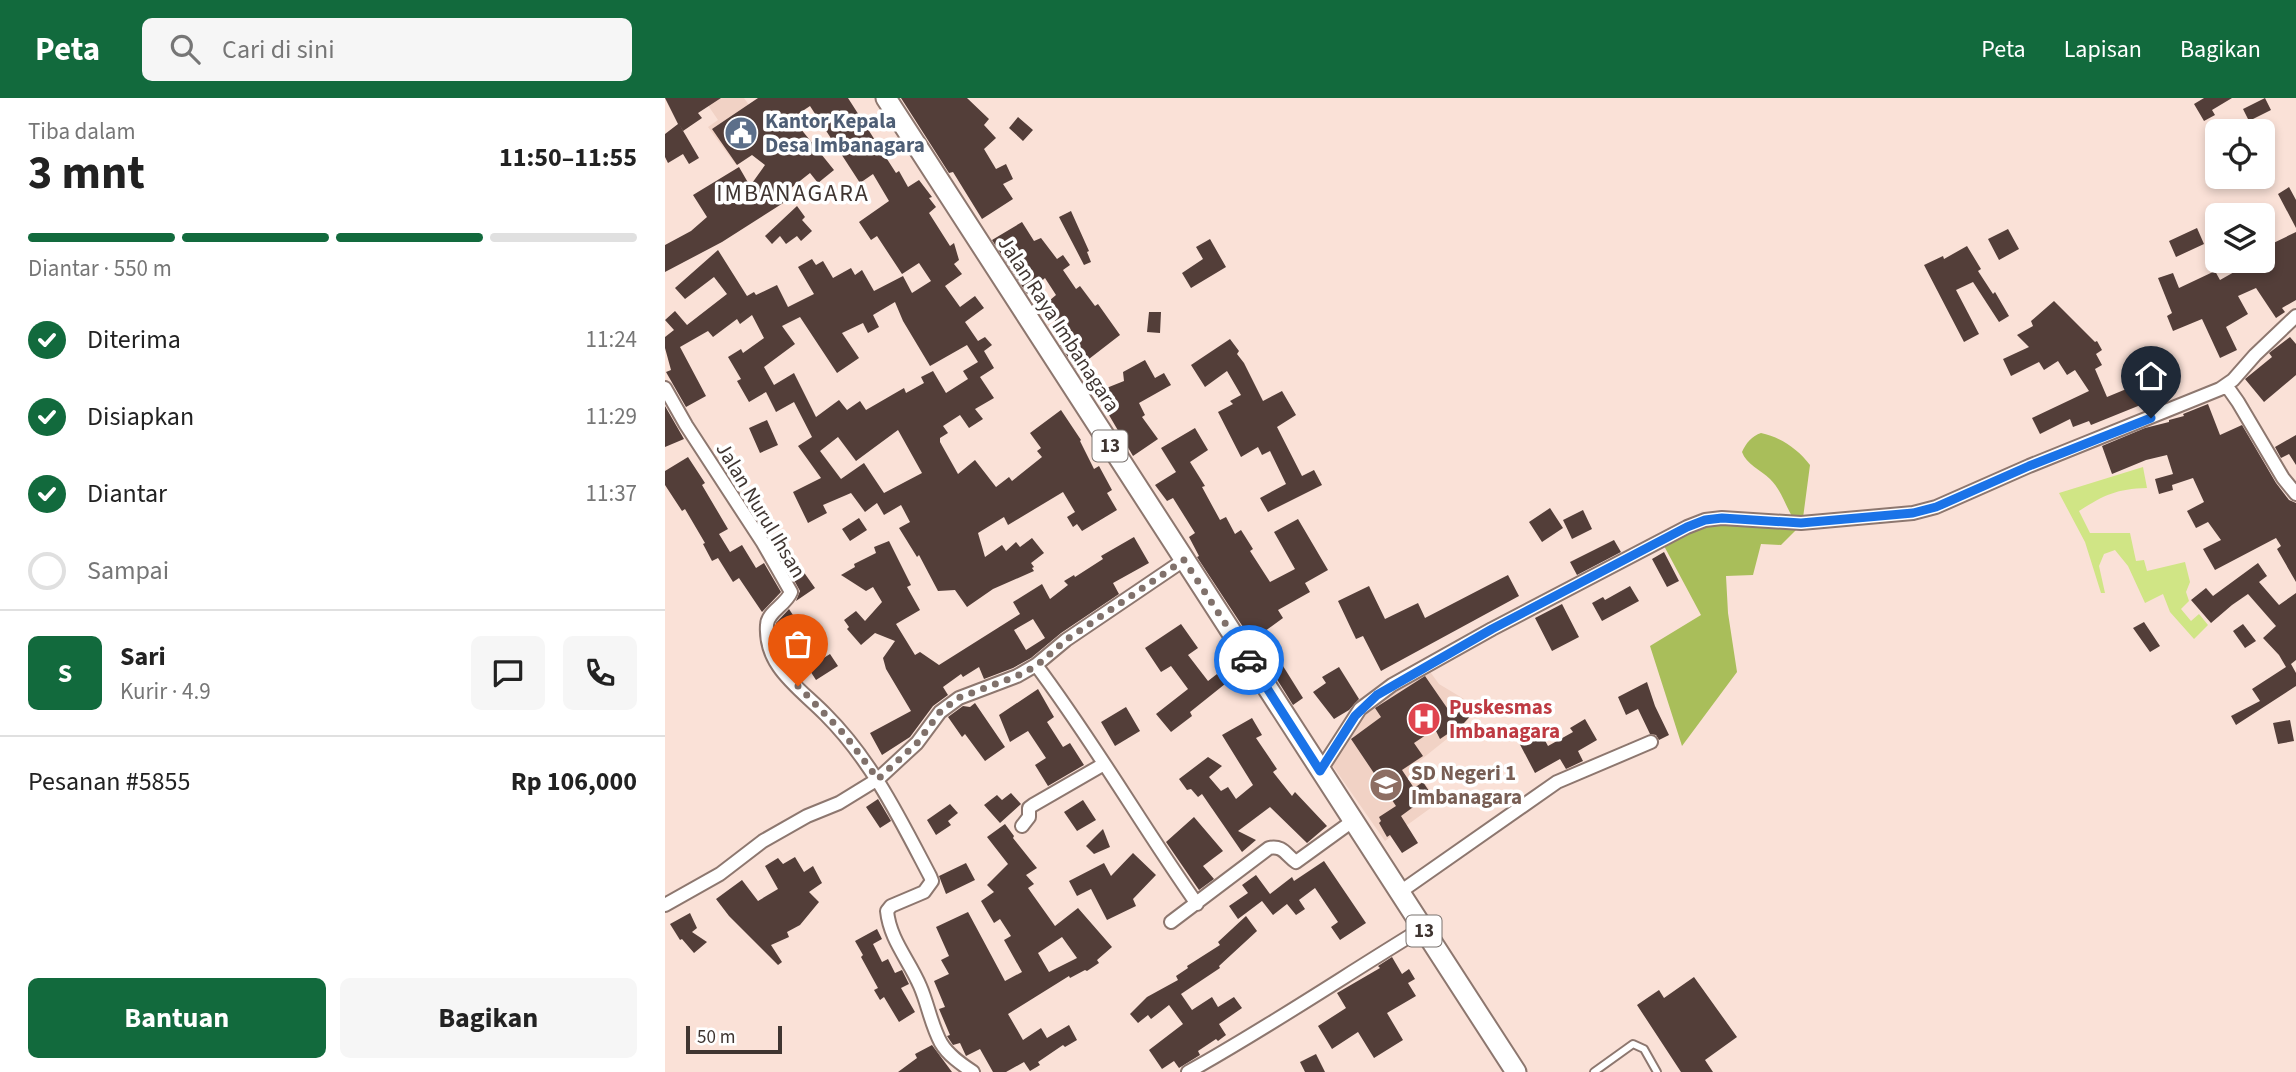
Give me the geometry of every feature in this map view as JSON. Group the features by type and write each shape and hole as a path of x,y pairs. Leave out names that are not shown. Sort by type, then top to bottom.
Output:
{"highway":[{"name":"Jalan Raya Imbanagara","path":"886,98 1514,1071"}],"street":[{"path":"1320,771 1355,716 1377,695 1492,629 1687,527 1705,520 1722,518 1801,523 1913,513 1936,507 2226,385 2296,316"},
{"path":"2226,385 2283,478 2296,494"},
{"name":"Jalan Nurul Ihsan","path":"665,388 685,425 763,543 791,592 788,600 768,619 766,627 771,657 782,673 845,735 878,779"},
{"path":"665,905 720,874 785,828 839,803 878,779 917,743 940,712 958,698 1036,666 1066,640 1184,560"},
{"path":"1036,666 1069,709 1147,832 1197,904"},
{"path":"1400,892 1557,782 1651,742"},
{"path":"1022,826 1029,817 1029,808 1104,764"},
{"path":"878,779 932,881 924,892 891,906 887,911 890,929 912,968 941,1043 950,1055 973,1072"},
{"path":"1171,922 1248,862 1269,849 1276,847 1283,850 1296,862 1354,820"},
{"path":"1188,1072 1264,1029 1423,928"}],"lane":[{"path":"1599,1071 1633,1044 1644,1049 1657,1072"}],"shaded area":[{"name":"Kantor Kepala Desa Imbanagara","path":"703,98 744,98 773,139 736,165 708,127 718,120"},
{"path":"1428,669 1439,684 1479,708 1458,730 1412,767 1439,802 1385,841 1330,762 1361,713"}],"green space":[{"path":"1761,433 1788,444 1810,465 1803,518 1793,518 1774,484 1750,463 1742,452 1747,443"},
{"path":"2143,467 2147,488 2111,494 2079,511 2090,533 2130,533 2136,561 2144,560 2147,571 2185,562 2190,582 2186,592 2189,601 2181,609 2191,621 2199,614 2208,625 2194,639 2170,612 2163,594 2145,603 2128,566 2115,550 2104,554 2099,566 2105,593 2101,593 2085,542 2059,493"},
{"path":"1724,523 1797,529 1781,545 1761,544 1753,575 1726,576 1728,613 1737,672 1682,746 1650,646 1701,615 1663,544 1688,531"}],"building":[{"path":"665,98 721,98 698,113 702,118 683,131 699,158 689,164 683,154 668,163 665,157 665,134 678,124"},
{"path":"758,98 848,98 896,173 899,171 908,187 919,180 932,197 929,198 936,207 929,213 950,246 954,243 959,260 954,264 962,274 945,286 960,307 975,296 984,308 965,322 978,341 985,337 992,345 984,351 994,368 980,377 994,398 975,409 983,419 969,428 960,415 943,426 948,433 940,438 940,442 958,474 975,460 996,487 1009,477 1012,481 1042,457 1037,451 1041,448 1030,433 1061,410 1081,440 1094,469 1099,466 1112,490 1107,493 1117,510 1082,531 1077,524 1073,527 1067,517 1075,512 1063,492 1008,525 1004,517 978,533 985,557 1002,545 1006,551 1016,542 1020,547 1032,538 1044,553 1031,563 1034,571 993,589 967,607 955,590 938,591 919,555 917,557 899,528 910,522 901,505 884,515 877,503 865,512 851,493 823,505 827,513 808,523 793,492 821,478 798,446 812,437 794,402 776,412 766,392 749,402 737,381 741,379 728,357 741,349 743,353 764,338 752,315 740,324 737,319 713,337 708,331 680,347 706,396 686,407 666,372 671,370 665,337 674,330 665,320 675,311 687,325 727,294 714,277 685,299 675,288 718,250 747,296 754,292 756,295 777,285 788,307 814,294 798,267 812,259 816,265 823,261 833,278 851,268 855,275 862,270 874,291 903,276 912,293 931,281 919,263 902,274 877,236 871,240 859,222 889,201 873,174 860,183 810,106 792,118 834,170 818,183 810,173 786,192 791,198 722,242 665,272 665,245 691,231 707,217 693,195 739,167 750,186 765,165 752,155 737,165 712,129","holes":["895,302 930,366 967,345 978,362 963,371 968,379 946,393 933,371 921,377 924,383 906,393 904,388 866,410 860,401 847,410 839,400 816,417 794,373 774,385 764,367 795,344 782,326 800,317 837,373 859,358 842,333 863,323 868,333 879,327 873,315","898,430 922,473 884,493 864,463 841,479 820,451 838,437 856,461"]},
{"path":"901,98 967,98 989,119 984,125 996,138 984,149 996,169 1006,164 1013,179 1003,184 1013,199 982,219"},
{"path":"2204,98 2232,98 2212,110 2215,115 2204,121 2194,104"},
{"path":"2265,98 2271,110 2248,119 2243,109"},
{"path":"1018,117 1033,130 1023,141 1009,128"},
{"path":"2289,187 2296,200 2296,228 2278,194"},
{"path":"797,206 805,217 802,220 812,231 801,241 797,236 786,244 780,236 772,244 765,236"},
{"path":"1071,211 1089,251 1087,252 1091,262 1084,265 1059,217"},
{"path":"1022,222 1034,241 1041,238 1057,259 1063,255 1070,265 1063,270 1076,289 1080,286 1095,306 1098,304 1120,335 1076,369 1060,345 1066,341 1058,330 1061,328 1043,306 1056,295 1045,278 1027,294 992,240"},
{"path":"2197,228 2204,244 2176,257 2169,241"},
{"path":"2008,229 2019,249 1999,260 1988,239"},
{"path":"2296,232 2296,300 2282,308 2285,312 2276,318 2256,288 2238,296 2248,314 2226,327 2237,350 2220,358 2202,319 2173,331 2167,316 2172,313 2158,278 2173,273 2179,288 2211,273 2216,273 2220,280 2232,273 2275,273 2275,242"},
{"path":"1210,239 1226,267 1191,288 1182,273 1203,259 1196,247"},
{"path":"1967,246 1981,269 1978,271 2009,316 1999,322 1973,282 1956,290 1979,334 1964,342 1924,265 1943,256 1944,259"},
{"path":"2054,301 2097,341 2102,350 2096,354 2102,365 2095,369 2107,397 2136,385 2133,378 2148,372 2156,389 2140,397 2143,404 2091,425 2089,421 2073,427 2070,419 2040,434 2032,418 2089,391 2075,370 2067,375 2058,361 2044,370 2039,362 2011,376 2003,359 2029,347 2017,335 2033,326 2031,321"},
{"path":"1149,312 1161,312 1160,333 1147,332"},
{"path":"2290,337 2296,344 2296,375 2264,402 2245,379 2272,357 2269,353"},
{"path":"1230,339 1239,351 1237,354 1263,401 1282,391 1296,415 1277,427 1302,476 1314,470 1322,485 1268,512 1260,498 1286,484 1270,451 1262,455 1258,447 1241,457 1218,412 1233,404 1230,401 1241,395 1227,371 1205,387 1191,365"},
{"path":"1145,360 1155,378 1164,373 1171,385 1139,403 1145,415 1142,417 1158,439 1133,456 1106,410 1092,394 1086,380 1097,374 1104,389 1124,381 1123,372"},
{"path":"2208,404 2220,435 2242,425 2276,483 2289,500 2296,503 2296,582 2277,549 2281,546 2276,538 2215,570 2203,549 2221,540 2208,522 2196,528 2187,511 2204,502 2193,478 2172,485 2173,490 2159,494 2155,479 2173,474 2167,455 2146,460 2112,474 2102,446 2145,428 2169,422"},
{"path":"665,406 684,439 665,447"},
{"path":"767,420 778,445 760,453 749,428"},
{"path":"1195,428 1208,450 1190,462 1205,486 1202,487 1220,520 1226,517 1235,534 1241,530 1253,549 1250,551 1270,582 1295,569 1274,532 1298,519 1328,570 1305,583 1310,592 1278,610 1283,618 1254,639 1243,627 1197,557 1199,556 1189,537 1195,533 1173,498 1167,501 1155,485 1176,472 1161,448"},
{"path":"2296,435 2296,465 2289,454 2281,458 2275,447"},
{"path":"688,457 705,483 702,485 728,529 719,534 730,552 742,545 756,568 764,563 781,592 762,612 739,578 733,582 718,558 712,561 685,509 682,511 665,485 665,471"},
{"path":"1550,508 1563,528 1542,542 1529,522"},
{"path":"1583,510 1592,529 1572,539 1563,520"},
{"path":"859,518 867,530 850,541 842,529"},
{"path":"1134,537 1149,563 1113,583 1119,594 1061,633 1031,658 984,679 979,667 963,677 961,674 943,687 948,695 933,706 910,737 882,755 870,733 911,711 886,669 883,658 895,641 875,633 861,645 847,629 849,627 844,620 856,611 865,621 882,602 873,587 866,591 841,575 855,567 854,564 876,553 874,547 889,541 911,585 907,587 920,610 896,624 915,655 920,652 939,665 1020,614 1013,602 1042,584 1050,599 1068,585 1064,581 1103,559 1101,556","holes":["1033,619 1045,638 1026,650 1014,630"]},
{"path":"1614,540 1621,552 1577,575 1570,562"},
{"path":"1664,552 1679,581 1667,587 1652,559"},
{"path":"2258,563 2267,576 2259,582 2279,605 2296,593 2296,660 2291,664 2296,673 2296,686 2236,725 2231,716 2260,701 2252,689 2286,667 2263,638 2276,626 2248,594 2211,623 2191,600 2206,588 2213,596"},
{"path":"798,564 815,588 796,601 800,591 789,571"},
{"path":"1508,575 1519,596 1381,671 1363,636 1356,639 1338,601 1369,586 1385,619 1418,603 1425,618"},
{"path":"1630,586 1639,601 1602,621 1592,603 1603,597 1605,600"},
{"path":"1562,604 1579,637 1552,651 1535,618"},
{"path":"789,609 822,659 830,654 838,666 816,680 799,654 792,658 776,634 776,623"},
{"path":"2144,622 2160,646 2150,652 2133,628"},
{"path":"1181,624 1198,648 1188,655 1208,681 1217,674 1225,684 1190,712 1192,716 1171,732 1156,714 1188,689 1171,666 1161,672 1145,648"},
{"path":"2243,624 2256,641 2245,648 2233,631"},
{"path":"1283,666 1303,698 1293,705 1273,673"},
{"path":"1339,667 1359,699 1349,710 1334,719 1313,692 1326,683 1322,677"},
{"path":"1425,676 1454,718 1465,705 1473,713 1464,723 1440,739 1435,729 1414,743 1423,756 1402,770 1414,788 1423,782 1431,794 1401,816 1418,843 1402,853 1390,835 1387,837 1379,823 1379,817 1396,806 1351,739 1381,717 1375,708"},
{"path":"1647,682 1669,735 1659,740 1656,735 1650,734 1638,709 1626,715 1618,697"},
{"path":"1038,689 1054,717 1047,722 1063,747 1070,743 1084,765 1048,786 1035,765 1046,758 1028,731 1010,742 999,715"},
{"path":"975,703 1005,747 985,761 965,734 962,737 948,717 963,706 970,707"},
{"path":"1126,707 1140,731 1115,746 1101,722"},
{"path":"1252,718 1262,735 1256,738 1277,769 1273,772 1292,796 1295,792 1327,826 1307,843 1270,807 1238,831 1256,840 1242,852 1202,794 1198,797 1191,789 1187,790 1179,779 1208,757 1222,766 1209,777 1221,791 1228,787 1236,799 1253,785 1222,735"},
{"path":"1585,719 1597,740 1578,751 1583,761 1566,769 1560,759 1535,773 1515,735 1536,724 1548,746 1573,732 1570,728"},
{"path":"2290,720 2294,741 2278,744 2273,723"},
{"path":"1011,793 1021,804 1000,823 984,805 997,795 1002,800"},
{"path":"878,799 891,821 880,828 866,807"},
{"path":"1083,800 1096,820 1077,831 1064,812"},
{"path":"950,804 958,813 948,821 951,825 936,835 927,820"},
{"path":"1194,817 1223,851 1203,866 1214,879 1199,890 1166,842"},
{"path":"1005,824 1037,868 1026,875 1034,884 1028,888 1055,926 1078,908 1112,947 1097,960 1099,963 1087,971 1070,978 1069,976 1008,1014 1023,1040 1041,1028 1047,1038 1069,1025 1077,1040 1065,1047 1063,1045 1038,1062 1040,1065 1030,1071 1024,1062 1006,1072 993,1072 980,1049 966,1056 960,1043 953,1045 947,1036 950,1035 939,1009 945,1007 934,981 949,974 941,960 949,956 936,927 968,912 1005,981 1022,972 1004,940 1011,936 1000,919 994,923 981,901 994,892 987,885 1008,864 987,837","holes":["1062,937 1077,958 1049,972 1038,953"]},
{"path":"1103,829 1110,847 1094,854 1086,846"},
{"path":"1133,853 1156,875 1133,899 1136,906 1107,920 1091,889 1077,896 1069,881 1104,863 1111,876"},
{"path":"795,857 804,872 813,866 822,883 809,892 819,902 800,925 787,932 789,937 771,945 782,962 778,965 729,916 716,899 742,880 758,901 778,889 765,866 778,858 783,864"},
{"path":"1324,861 1366,923 1340,940 1331,927 1338,922 1315,888 1299,900 1305,909 1296,915 1287,904 1273,915 1262,901 1238,919 1229,906 1248,893 1242,885 1256,875 1270,894 1292,877 1294,881"},
{"path":"966,863 975,880 946,894 939,876"},
{"path":"690,913 697,928 692,932 707,942 694,953 680,940 670,924"},
{"path":"1246,916 1257,931 1219,966 1220,968 1181,994 1192,1010 1212,997 1218,1007 1234,997 1242,1008 1219,1024 1226,1035 1198,1051 1200,1055 1179,1068 1174,1061 1162,1069 1149,1050 1183,1024 1169,1005 1151,1019 1148,1015 1138,1023 1130,1014 1147,997 1178,980 1176,976 1188,968 1187,966 1220,945 1218,942"},
{"path":"877,929 882,939 873,944 882,962 888,959 895,973 902,970 909,984 901,988 915,1012 899,1022 884,997 880,1000 874,990 878,988 855,941"},
{"path":"1392,957 1402,974 1409,969 1415,979 1408,983 1416,996 1387,1013 1403,1040 1374,1058 1358,1032 1332,1049 1318,1026 1346,1008 1337,993 1380,968 1378,966"},
{"path":"1694,977 1737,1037 1705,1060 1713,1072 1681,1072 1637,1005 1659,990 1664,998"},
{"path":"932,1045 952,1072 898,1072 917,1058 915,1054"},
{"path":"1316,1054 1325,1072 1305,1072 1300,1062"}],"way so far":[{"path":"798,686 845,735 878,779 917,743 940,712 958,698 1036,666 1066,640 1184,560 1249,660"}],"place":[{"name":"Kantor Kepala Desa Imbanagara","path":"741,133"},
{"name":"Puskesmas Imbanagara","path":"1424,719"},
{"name":"SD Negeri 1 Imbanagara","path":"1386,785"}],"district":[{"name":"IMBANAGARA","path":"793,193"}],"route":[{"path":"1249,660 1320,771 1360,709 1392,685 1492,629 1687,527 1705,520 1722,518 1801,523 1913,513 1936,507 2029,466 2151,418"}]}
